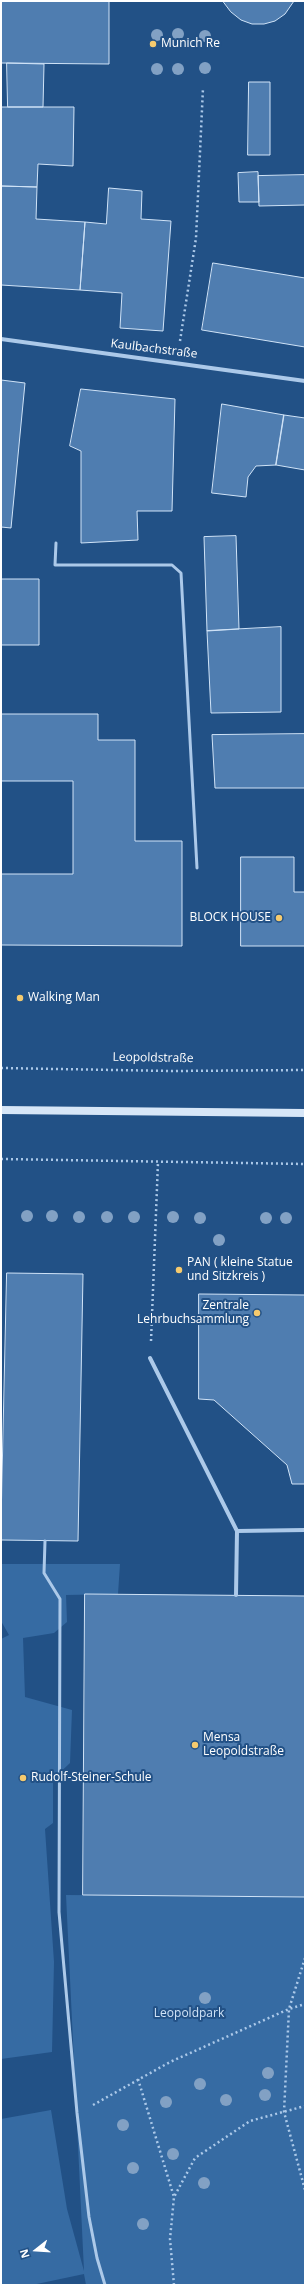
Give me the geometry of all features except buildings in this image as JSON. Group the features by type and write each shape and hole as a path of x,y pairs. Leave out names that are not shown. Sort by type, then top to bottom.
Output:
{"main road":[{"path":"1,1110 305,1113"}],"street":[{"name":"Kaulbachstraße","path":"1,339 305,380"},
{"path":"150,1358 237,1531 236,1595"},
{"path":"237,1531 305,1530"}],"lane":[{"path":"56,543 55,566 172,565 181,573 197,868"},
{"path":"46,1541 44,1573 60,1600 59,1912 77,2113 89,2217 97,2258 105,2285"}],"path":[{"path":"180,340 196,238 203,88"},
{"name":"Leopoldstraße","path":"1,1068 172,1071 305,1070"},
{"path":"1,1159 305,1164"},
{"path":"150,1358 158,1162"},
{"path":"305,1958 289,2009 284,2112 305,2190"},
{"path":"77,2113 170,2062 289,2009 305,2004"},
{"path":"138,2079 174,2197 170,2239 174,2285"},
{"path":"174,2197 195,2158 250,2120 305,2106"}],"green space":[{"path":"1,1564 120,1564 118,1594 66,1595 67,1622 54,1633 23,1638 25,1697 72,1710 70,1763 53,1779 53,1823 45,1829 54,1962 52,2052 1,2059 1,1639 9,1635 1,1621"},
{"name":"Leopoldpark","path":"66,1895 305,1897 305,2285 86,2285 84,2274 32,2285 1,2285 1,2119 51,2110 67,2209 84,2271"}],"place":[{"name":"Munich Re","path":"153,44"},
{"name":"BLOCK HOUSE","path":"279,918"},
{"name":"Walking Man","path":"20,998"},
{"name":"PAN ( kleine Statue und Sitzkreis )","path":"179,1270"},
{"name":"Zentrale Lehrbuchsammlung","path":"257,1313"},
{"name":"Mensa Leopoldstraße","path":"195,1745"},
{"name":"Rudolf-Steiner-Schule","path":"23,1778"}]}
